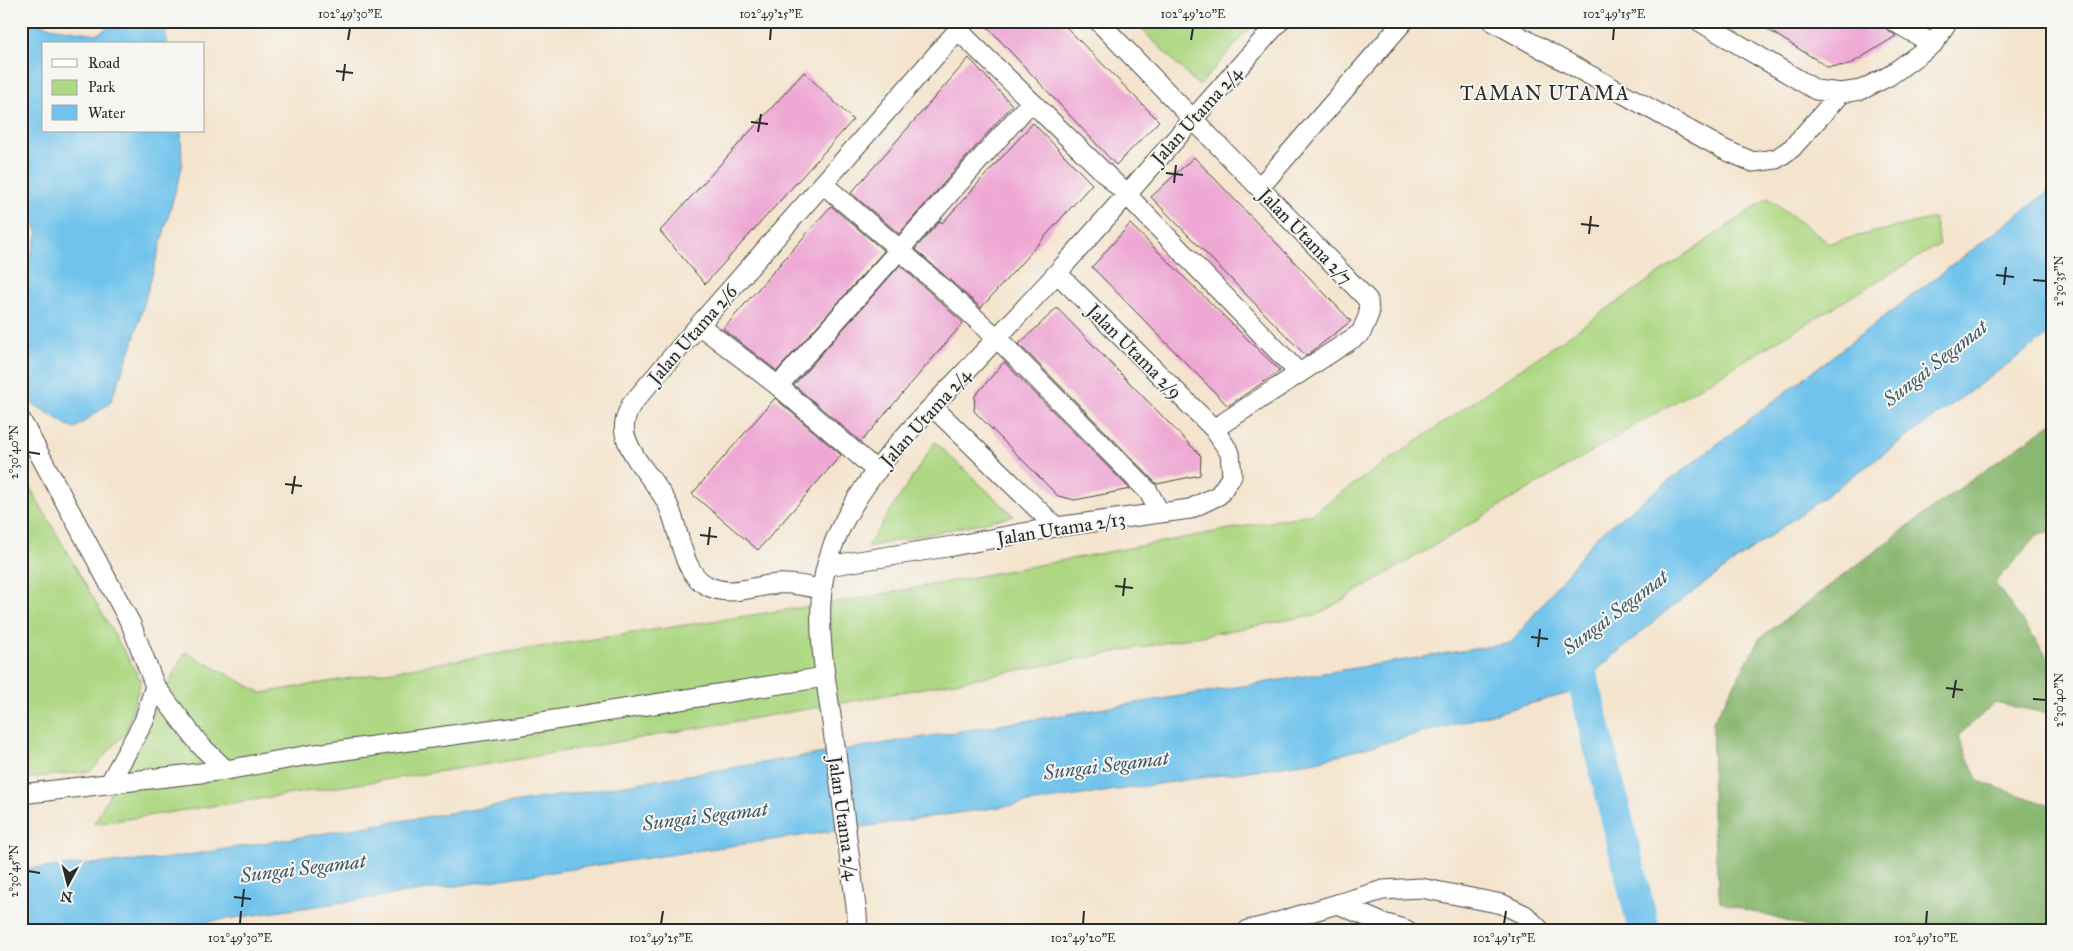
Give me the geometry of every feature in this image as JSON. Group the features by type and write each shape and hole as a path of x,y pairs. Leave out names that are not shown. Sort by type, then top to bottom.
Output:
{"street":[{"name":"Jalan Utama 2/7","path":"1098,21 1368,300 1369,314 1361,333 1214,429"},
{"name":"Jalan Utama 2/4","path":"857,922 827,686 822,590 836,534 888,456 932,406 1057,273 1192,118 1280,21"},
{"path":"1260,187 1404,21"},
{"path":"1492,21 1724,150 1753,162 1776,159 1792,148 1841,93"},
{"path":"1699,21 1816,90 1841,93 1861,90 1889,76 1933,44 1948,21"},
{"path":"1893,21 1933,44"},
{"path":"962,26 1031,102 1126,194 1299,374"},
{"name":"Jalan Utama 2/6","path":"822,590 796,584 775,584 749,590 723,591 706,585 692,574 684,556 677,527 667,503 640,467 626,437 624,420 631,405 698,325 962,26"},
{"path":"778,386 1031,102"},
{"path":"823,184 899,249 997,338 1148,491 1160,513"},
{"name":"Jalan Utama 2/9","path":"1057,273 1214,429"},
{"path":"698,325 778,386 877,471"},
{"path":"932,406 1056,527"},
{"path":"21,420 131,624 155,686 200,745 226,770"},
{"name":"Jalan Utama 2/13","path":"827,566 1056,527 1190,509 1219,495 1232,476 1230,453 1214,429"},
{"path":"109,784 144,721 155,686"},
{"path":"21,794 226,770 309,754 827,686"},
{"path":"1262,929 1383,890 1421,888 1502,904 1525,915 1540,930"},
{"path":"1338,904 1380,922 1407,930"}],"green space":[{"path":"1133,21 1256,21 1199,86"},
{"path":"1768,198 1829,243 1934,218 1940,244 1319,614 859,700 502,762 94,824 185,652 262,693 488,655 851,600 1311,514"},
{"path":"2052,423 2052,531 2037,535 1995,583 2052,663 2052,714 1995,703 1958,736 1978,781 2052,806 2052,930 1817,930 1720,902 1712,815 1713,722 1760,638 1942,501"},
{"path":"935,442 1014,516 867,547"},
{"path":"21,472 141,681 126,732 91,771 21,779"}],"water":[{"path":"21,21 37,21 49,27 97,34 113,25 134,22 165,30 168,42 42,42 42,132 181,132 182,167 133,343 110,403 74,429 33,404 21,380 21,283 38,233 21,196"},
{"name":"Sungai Segamat","path":"2052,189 2052,332 1665,612 1570,693 1317,761 151,930 21,930 21,869 163,859 1511,643 1598,535"}],"building":[{"path":"982,21 1060,21 1159,121 1116,165"},
{"path":"1754,21 1882,21 1884,27 1896,36 1849,65 1828,67"},
{"path":"969,58 1012,105 899,234 851,193"},
{"path":"804,72 853,120 705,284 660,231"},
{"path":"1033,123 1092,184 981,308 915,249 940,221 942,223"},
{"path":"1194,157 1351,321 1306,356 1151,197"},
{"path":"831,206 884,251 777,371 723,329"},
{"path":"1130,224 1280,371 1228,406 1092,267"},
{"path":"900,265 963,323 861,442 794,385"},
{"path":"1057,308 1201,456 1200,475 1157,484 1019,344"},
{"path":"1004,362 1130,489 1075,500 1058,496 974,411 975,396"},
{"path":"775,398 841,455 758,550 692,494"}],"waterway":[{"path":"1575,647 1644,930"}],"district":[{"name":"TAMAN UTAMA","path":"1545,93"}]}
